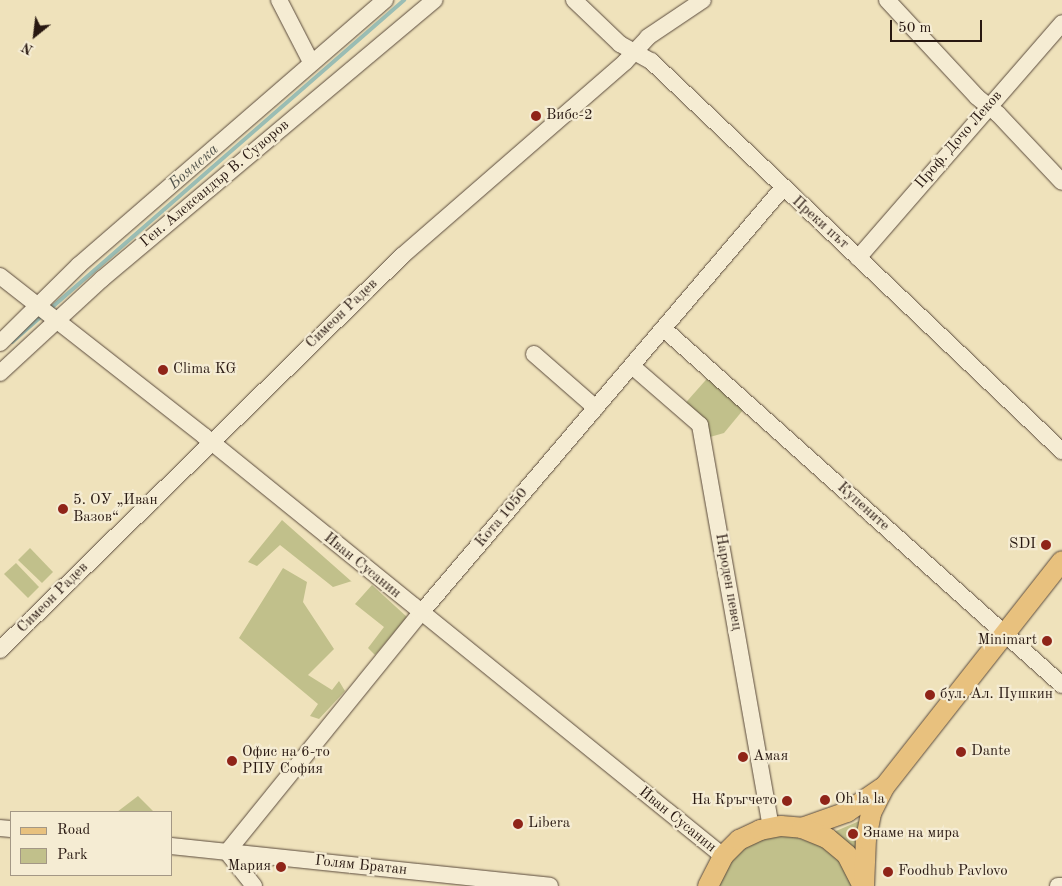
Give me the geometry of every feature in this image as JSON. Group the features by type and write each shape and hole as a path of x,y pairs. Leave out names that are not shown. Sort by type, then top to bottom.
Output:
{"main road":[{"path":"863,886 866,839 871,813 885,786 1062,561"},
{"path":"802,828 847,812 885,786"},
{"path":"708,886 722,856 744,838 771,827 802,828 827,838 841,848 855,866 863,886"}],"street":[{"path":"279,0 311,62"},
{"name":"Ген. Александър В. Суворов","path":"0,342 38,308 79,265 311,62 385,0"},
{"name":"Ген. Александър В. Суворов","path":"0,372 102,279 435,0"},
{"name":"Преки път","path":"574,0 620,44 651,61 782,189 858,258 1062,451"},
{"name":"Симеон Радев","path":"0,650 210,442 402,256 635,51 648,37 703,0"},
{"path":"887,0 1062,182"},
{"name":"Проф. Дочо Леков","path":"858,258 1062,23"},
{"name":"Кота 1050","path":"227,852 420,614 782,189"},
{"name":"Иван Сусанин","path":"0,276 38,308 210,442 420,614 722,856"},
{"name":"Купените","path":"664,329 1062,685"},
{"path":"534,354 596,408"},
{"name":"Народен певец","path":"632,366 700,425 771,827"},
{"name":"Голям Братан","path":"172,846 550,886"},
{"path":"227,852 250,885"}],"green space":[{"path":"712,373 748,404 724,433 703,439 681,408"},
{"path":"282,520 352,581 333,587 280,545 257,566 248,562"},
{"path":"30,548 53,572 42,583 18,560"},
{"path":"16,563 39,587 28,598 4,574"},
{"path":"283,568 307,582 303,602 334,649 308,675 332,690 339,681 345,691 319,719 310,716 318,704 239,638"},
{"path":"372,585 407,617 375,655 368,648 384,627 355,604"},
{"path":"138,796 153,811 118,811"},
{"path":"864,819 859,862 829,834"},
{"path":"789,835 822,846 840,861 853,886 718,886 728,864 745,848 766,838"}],"waterway":[{"name":"Боянска","path":"50,309 404,0"},
{"name":"Боянска","path":"12,342 43,315"}],"place":[{"name":"Вибс-2","path":"536,116"},
{"name":"Clima KG","path":"163,370"},
{"name":"5. ОУ „Иван Вазов“","path":"63,509"},
{"name":"SDI","path":"1046,545"},
{"name":"Minimart","path":"1047,641"},
{"name":"бул. Ал. Пушкин","path":"930,695"},
{"name":"Dante","path":"961,752"},
{"name":"Амая","path":"743,757"},
{"name":"Офис на 6-то РПУ София","path":"232,761"},
{"name":"Oh la la","path":"825,800"},
{"name":"На Кръгчето","path":"787,801"},
{"name":"Libera","path":"518,824"},
{"name":"Знаме на мира","path":"853,834"},
{"name":"Мария","path":"281,867"},
{"name":"Foodhub Pavlovo","path":"888,872"}]}
